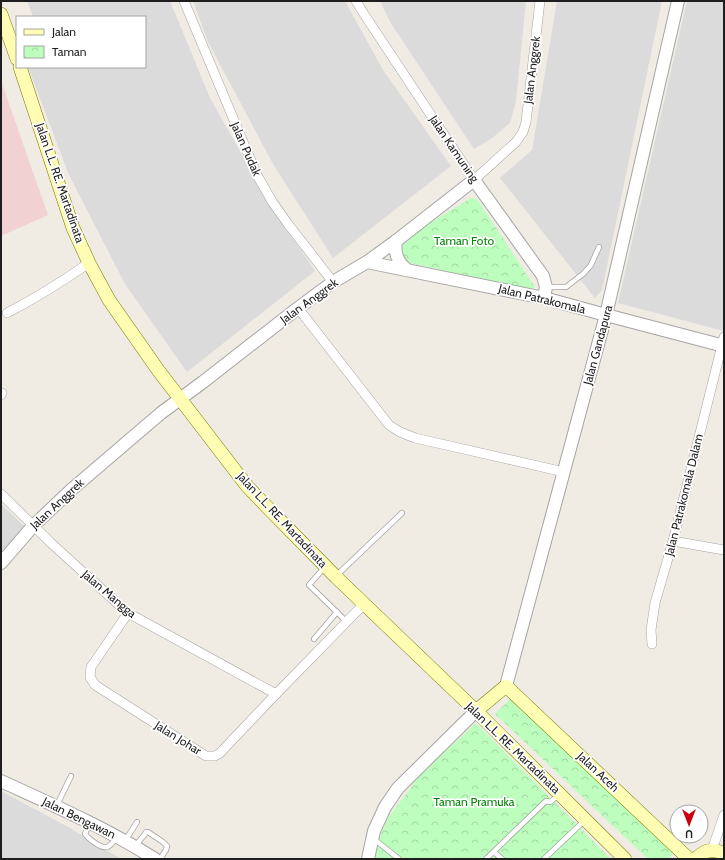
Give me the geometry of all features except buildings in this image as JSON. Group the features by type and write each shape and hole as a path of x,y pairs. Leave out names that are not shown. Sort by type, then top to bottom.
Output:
{"main road":[{"path":"1,14 16,56"},
{"name":"Jalan L.L. RE. Martadinata","path":"20,68 74,228 89,263 113,306 158,370 248,486 336,577 476,711 625,859"},
{"path":"476,711 506,686"},
{"name":"Jalan Aceh","path":"506,686 688,859"},
{"path":"695,859 706,850 718,851"}],"street":[{"name":"Jalan Pudak","path":"184,1 257,175 280,214 333,282"},
{"name":"Jalan Kamuning","path":"356,1 474,180 543,276 545,292"},
{"name":"Jalan Anggrek","path":"1,563 33,526 71,490 161,413 209,378 333,282 367,262 396,241 474,180 516,142 523,132 526,122 540,1"},
{"name":"Jalan Gandapura","path":"506,686 606,315 678,1"},
{"path":"396,241 395,247 398,260 406,269"},
{"name":"Jalan Patrakomala","path":"367,262 545,292 606,315 723,343"},
{"path":"7,313 71,276 89,263"},
{"path":"298,308 390,425 400,432 415,438 564,472"},
{"name":"Jalan Patrakomala Dalam","path":"652,644 651,630 656,603 723,343"},
{"name":"Jalan Mangga","path":"1,494 51,543 128,612 276,694"},
{"path":"673,541 724,550"},
{"name":"Jalan Johar","path":"128,612 91,667 90,677 95,685 206,756 214,756 220,753 364,604"},
{"path":"368,859 374,831 385,807 398,788 476,711"},
{"name":"Jalan Bengawan","path":"1,781 90,822 126,841 155,859"},
{"path":"718,851 724,815"}],"lane":[{"path":"545,292 566,286 583,274 591,265 598,247"},
{"path":"336,577 402,513"},
{"path":"326,566 309,584 347,622"},
{"path":"314,639 337,612"},
{"path":"56,807 71,776"},
{"path":"486,859 546,801 550,802 560,794"},
{"path":"544,859 586,820"},
{"path":"126,841 137,822"},
{"path":"126,841 148,832 167,846 160,859"},
{"path":"373,838 399,859"},
{"path":"494,852 502,859"}],"shaded area":[{"path":"27,1 170,1 210,98 269,203 315,271 187,372 125,284 69,175 28,68 146,68 146,16 33,16"},
{"path":"193,1 345,1 383,70 451,166 333,258 273,164 208,42"},
{"path":"380,1 526,1 516,101 510,123 491,139 474,149 390,22"},
{"path":"557,1 662,1 602,290 595,298 500,178 532,150"},
{"path":"687,1 724,1 724,331 618,303"},
{"path":"1,81 48,215 1,236"},
{"path":"1,504 25,527 1,552"},
{"path":"1,791 68,827 121,859 1,859"}],"green space":[{"name":"Taman Foto","path":"471,198 477,199 535,287 531,290 410,263 403,259 400,241"},
{"path":"511,698 674,853 668,859 648,859 495,714"},
{"name":"Taman Pramuka","path":"476,723 611,859 375,859 379,839 388,818 421,774"}]}
